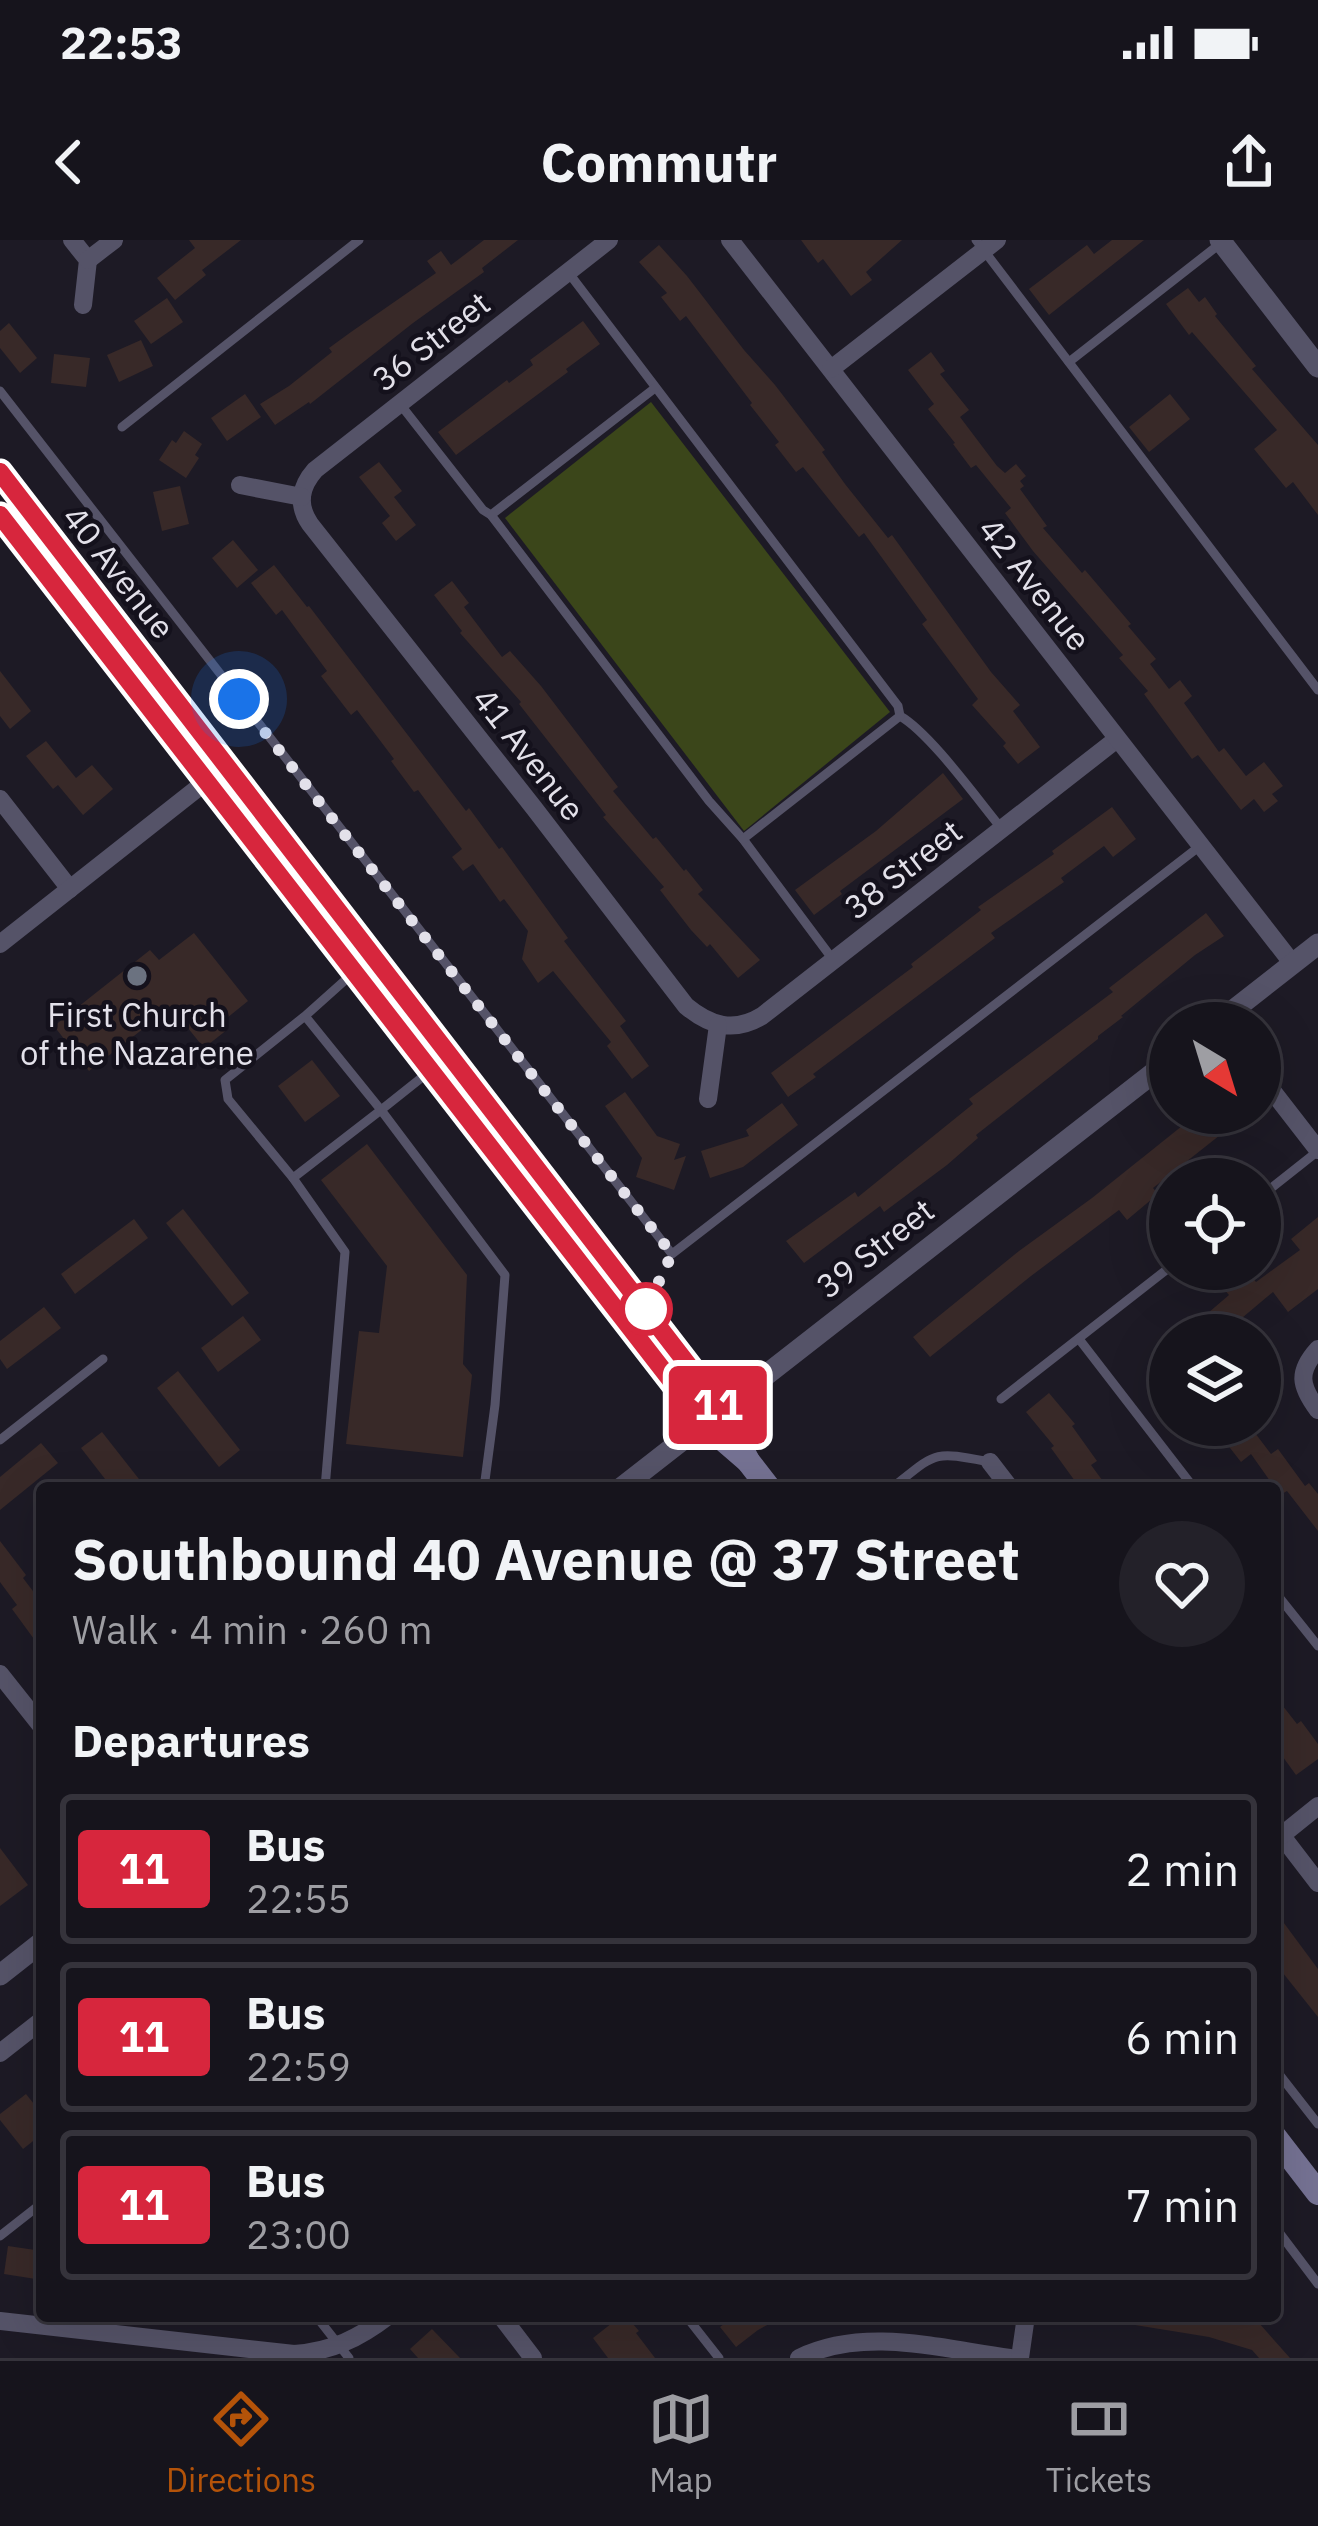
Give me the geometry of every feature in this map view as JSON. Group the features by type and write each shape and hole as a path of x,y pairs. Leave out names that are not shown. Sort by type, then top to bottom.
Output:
{"main road":[{"name":"40 Avenue","path":"0,472 227,766 364,964 764,1482"},
{"name":"40 Avenue","path":"0,514 206,782 364,964 430,1071 713,1416"},
{"path":"1281,2146 1318,2193"}],"street":[{"path":"72,240 88,260 83,305"},
{"path":"88,260 114,240"},
{"name":"36 Street","path":"302,497 306,480 315,470 609,240"},
{"name":"42 Avenue","path":"730,240 1293,964"},
{"path":"1221,241 1318,367"},
{"path":"831,370 986,243"},
{"path":"239,485 302,497"},
{"name":"41 Avenue","path":"302,497 310,524 678,998 718,1025"},
{"name":"38 Street","path":"718,1025 752,1023 1118,739"},
{"path":"0,944 227,766"},
{"path":"0,799 70,889"},
{"path":"1245,1002 1318,944"},
{"path":"708,1100 718,1025"},
{"name":"39 Street","path":"629,1482 1149,1076"},
{"path":"1281,1103 1318,1151"},
{"path":"1318,1349 1303,1378 1303,1387 1318,1410"},
{"path":"990,1462 1005,1482"},
{"path":"0,1674 36,1719"},
{"path":"1281,1829 1318,1807"},
{"path":"1281,1835 1318,1883"},
{"path":"0,1975 36,1947"},
{"path":"0,2053 36,2027"},
{"path":"0,2320 269,2353 345,2352 380,2322"},
{"path":"505,2322 533,2358"},
{"path":"1020,2358 1025,2322"},
{"path":"799,2358 837,2344 876,2341 1010,2358"}],"lane":[{"path":"122,427 359,240"},
{"path":"1069,362 1221,241"},
{"path":"986,243 1069,362 1318,691"},
{"path":"568,272 901,716 1002,829"},
{"path":"491,515 655,388"},
{"path":"0,391 672,1254 1200,846"},
{"path":"400,404 834,961"},
{"path":"743,839 901,716"},
{"path":"326,1482 345,1252 293,1178 228,1099 225,1080 364,964"},
{"path":"305,1016 505,1275 485,1482"},
{"path":"293,1178 430,1071"},
{"path":"1281,1180 1318,1151"},
{"path":"1001,1399 1149,1284"},
{"path":"1079,1339 1189,1482"},
{"path":"0,1440 103,1360"},
{"path":"900,1482 940,1454 990,1462"},
{"path":"1281,1600 1318,1646"},
{"path":"1281,2077 1318,2123"},
{"path":"0,2236 36,2208"},
{"path":"1281,2236 1318,2284"},
{"path":"321,2322 345,2352"},
{"path":"691,2322 719,2358"}],"green space":[{"path":"651,402 890,712 744,831 505,518"}],"building":[{"path":"189,240 241,240 202,270 206,275 175,300 157,278 195,248"},
{"path":"484,240 518,240 482,268 484,272 310,404 275,425 260,404 332,352 329,348 436,273 427,261 441,251 451,265"},
{"path":"801,240 902,240 866,272 872,280 851,296 823,259 818,263"},
{"path":"1112,240 1144,240 1049,315 1029,289 1087,245 1094,254"},
{"path":"659,245 775,385 845,484 888,538 892,535 1020,705 1013,711 1040,747 1018,764 972,705 978,699 922,624 927,620 864,533 859,537 803,467 796,472 752,403 686,316 680,321 661,297 667,293 639,262"},
{"path":"1188,288 1199,302 1205,297 1256,366 1252,369 1318,445 1318,515 1293,482 1286,488 1254,449 1277,430 1166,304"},
{"path":"167,298 183,322 151,344 134,321"},
{"path":"583,321 600,344 456,455 438,432 533,365 530,360"},
{"path":"9,323 37,358 20,373 0,348 0,331"},
{"path":"141,340 153,366 119,382 107,355"},
{"path":"931,352 945,371 940,374 969,410 960,417 997,466 1005,473 1016,464 1026,476 1020,489 1047,526 1043,528 1131,624 1128,626 1156,659 1150,664 1169,689 1180,680 1192,696 1184,703 1219,752 1224,748 1246,776 1264,762 1283,786 1272,794 1278,801 1264,812 1254,799 1241,810 1198,755 1192,759 1144,694 1148,691 1119,658 1123,655 1033,551 1005,513 1011,508 953,444 928,409 934,404 908,370"},
{"path":"54,354 90,358 86,387 51,383"},
{"path":"245,394 261,417 227,441 211,418"},
{"path":"1170,394 1190,419 1149,452 1129,427"},
{"path":"184,431 202,444 186,478 159,460"},
{"path":"379,462 402,491 394,497 416,525 396,541 382,523 390,516 359,477"},
{"path":"180,486 189,524 162,531 153,492"},
{"path":"233,540 258,570 237,588 212,558"},
{"path":"274,565 466,811 469,808 502,847 568,938 564,941 626,1021 620,1026 649,1066 632,1079 607,1046 611,1042 553,971 538,983 522,959 528,931 473,864 463,871 452,857 462,849 418,790 414,792 357,710 351,715 321,676 327,671 282,610 276,615 251,583"},
{"path":"452,581 469,603 464,607 502,657 510,651 541,686 618,787 613,791 686,869 703,890 698,894 760,960 738,978 710,944 707,947 691,930 660,890 664,887 603,817 606,815 521,702 460,633 434,595"},
{"path":"0,671 31,711 10,729 0,716"},
{"path":"46,741 76,778 92,765 113,789 83,815 26,756"},
{"path":"943,773 963,799 814,915 795,890 876,831"},
{"path":"1112,807 1136,839 1113,857 1104,846 1061,878 1064,882 991,933 995,938 788,1097 771,1073 913,967 981,910 978,907"},
{"path":"1206,913 1224,936 976,1135 947,1165 884,1212 880,1206 804,1263 786,1241 855,1192 858,1197 973,1104 969,1099 1113,992 1109,988"},
{"path":"194,933 248,1001 222,1022 228,1029 204,1048 171,1007 89,1071 54,1026 150,950 159,960"},
{"path":"312,1060 340,1096 305,1122 278,1086"},
{"path":"625,1092 657,1136 680,1144 674,1160 686,1156 674,1190 636,1177 642,1158 605,1106"},
{"path":"782,1103 798,1125 743,1167 710,1178 701,1151 749,1136 746,1130"},
{"path":"1172,1134 1221,1134 1191,1158 1149,1158 1149,1202 1127,1220 1119,1210 930,1357 913,1337"},
{"path":"367,1144 467,1275 463,1364 472,1375 463,1457 346,1444 359,1331 379,1333 387,1266 321,1180"},
{"path":"183,1209 249,1293 232,1306 166,1223"},
{"path":"1318,1217 1318,1289 1288,1312 1273,1292 1247,1314 1207,1314 1229,1295 1225,1290 1281,1290 1281,1264 1300,1250 1291,1239"},
{"path":"134,1219 148,1238 75,1294 61,1274"},
{"path":"44,1307 61,1328 7,1369 0,1359 0,1341"},
{"path":"243,1316 261,1340 218,1372 201,1348"},
{"path":"178,1371 240,1450 219,1467 157,1388"},
{"path":"1049,1393 1075,1424 1072,1426 1097,1461 1091,1465 1104,1482 1076,1482 1026,1412"},
{"path":"102,1432 141,1482 107,1482 81,1448"},
{"path":"41,1443 58,1463 0,1510 0,1477"},
{"path":"1228,1446 1265,1446 1271,1454 1278,1449 1305,1486 1309,1483 1318,1494 1318,1531 1287,1491 1281,1494 1281,1482 1271,1482 1251,1454 1241,1462"},
{"path":"0,1541 36,1595 36,1642 12,1609 17,1605 0,1582"},
{"path":"1281,1704 1318,1744 1318,1759 1296,1775 1281,1754"},
{"path":"0,1848 28,1885 0,1906"},
{"path":"1281,1919 1318,1969 1318,2017 1281,1971"},
{"path":"26,2094 36,2106 36,2139 23,2149 0,2114"},
{"path":"8,2246 36,2250 36,2279 4,2274"},
{"path":"613,2322 631,2322 655,2358 608,2358 593,2338"},
{"path":"726,2322 773,2322 736,2347 720,2327"},
{"path":"1256,2322 1290,2358 1259,2358 1252,2350 1209,2337 1135,2325"},
{"path":"432,2329 460,2358 418,2358 410,2349"}],"bus line":[{"name":"11","path":"0,472 722,1409 704,1423 0,515"}],"place":[{"name":"First Church of the Nazarene","path":"137,976"}],"route":[{"path":"239,699 672,1254 646,1309"}]}
